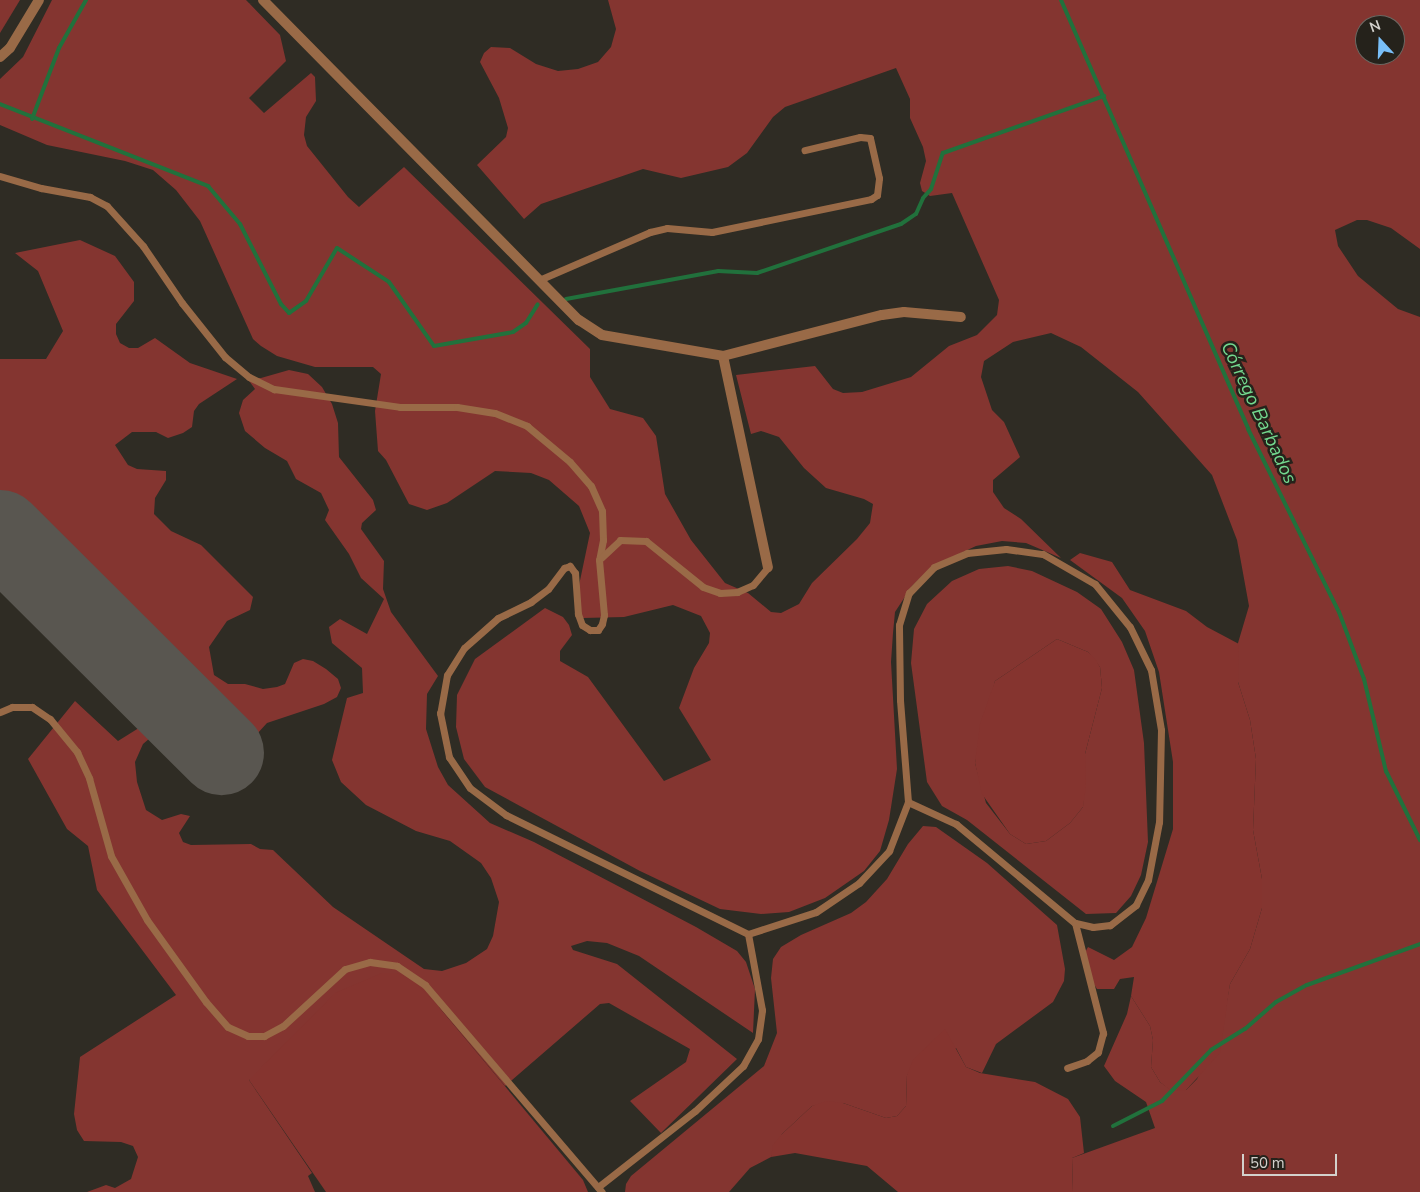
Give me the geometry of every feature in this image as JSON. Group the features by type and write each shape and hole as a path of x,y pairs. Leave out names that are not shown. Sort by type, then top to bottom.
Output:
{"street":[{"path":"0,57 10,48 39,0"},
{"path":"263,0 579,320 602,335 723,356 882,315 904,312 961,317"},
{"path":"723,356 768,567"}],"lane":[{"path":"539,280 650,232 667,228 712,232 871,199 877,195 880,178 870,138 866,136 805,150"},
{"path":"0,176 41,188 90,196 107,206 144,246 182,303 226,357 249,376 274,389 400,407 457,408 495,413 527,426 570,462 591,486 602,511 604,540 599,560 604,614 598,630 590,630 582,624 578,614 575,573 570,566 564,568 548,589 531,602 498,618 464,648 447,675 440,713 449,757 470,788 506,815 748,934 816,912 859,883 889,851 908,802 900,700 899,625 909,593 934,567 967,553 1006,549 1043,554 1095,584 1130,627 1150,670 1161,730 1160,822 1148,880 1136,905 1110,925 1093,927 1075,923 956,824 908,802"},
{"path":"599,560 620,540 646,541 703,587 720,593 737,592 753,585 768,567"},
{"path":"0,712 12,707 32,707 50,719 77,752 89,778 111,856 147,920 206,1002 228,1027 248,1036 264,1036 283,1026 345,969 370,962 397,966 425,985 600,1190 743,1066 758,1039 762,1010 748,934"},
{"path":"1067,1068 1087,1062 1098,1052 1104,1034 1075,923"}],"shaded area":[{"path":"0,0 20,0 0,33"},
{"path":"52,0 246,0 280,35 286,61 249,98 264,113 311,73 315,77 316,101 306,117 304,135 307,146 348,197 359,207 404,167 590,349 590,377 610,409 643,418 656,436 665,494 691,540 725,583 748,593 771,612 781,613 799,604 812,583 857,539 870,523 873,504 864,499 826,488 804,468 779,437 761,431 751,434 736,375 815,366 833,389 843,393 862,392 911,377 949,346 977,335 997,315 999,300 952,193 930,196 922,191 920,183 926,161 923,147 910,118 910,99 896,68 785,107 773,117 747,153 728,167 681,178 643,169 541,204 524,219 477,165 506,137 508,128 499,98 480,62 484,53 491,47 510,48 536,64 558,71 578,69 598,62 611,47 616,29 608,0 1420,0 1420,249 1391,228 1367,220 1357,220 1335,230 1338,246 1358,276 1398,309 1420,317 1420,1192 1073,1192 1072,1158 1155,1128 1146,1102 1115,1081 1104,1066 1127,1014 1131,996 1150,1026 1153,1040 1151,1067 1160,1082 1171,1090 1186,1090 1197,1079 1223,1024 1230,984 1250,949 1262,908 1262,879 1253,830 1256,759 1250,720 1238,682 1238,643 1249,606 1237,540 1212,475 1138,392 1081,347 1051,333 1013,342 984,361 981,377 992,410 1004,422 1020,457 993,480 993,492 1004,508 1021,519 1061,558 1026,543 1002,541 976,546 933,566 912,586 895,612 891,662 897,769 889,820 880,851 864,871 825,898 789,912 761,914 720,909 640,871 485,787 464,759 456,727 457,695 475,659 545,608 563,617 569,625 572,635 560,651 560,661 588,677 664,781 711,760 679,708 694,668 709,643 710,633 701,616 673,605 624,617 583,618 578,610 578,590 590,533 579,506 549,480 531,473 495,471 447,503 427,510 409,504 386,460 378,451 375,411 381,374 373,367 315,367 277,356 261,346 253,339 200,221 176,190 153,170 125,161 47,145 0,125 0,79 23,57"},
{"path":"80,240 115,256 134,282 134,301 116,324 116,334 120,343 129,348 138,348 155,338 190,363 237,379 199,404 194,411 192,427 183,433 168,438 156,432 132,432 115,445 128,465 137,469 166,471 166,480 155,498 154,514 171,531 201,545 253,597 250,610 227,621 209,647 214,675 228,684 245,684 263,689 277,687 285,684 294,663 303,659 313,661 326,669 338,679 341,688 337,697 324,704 267,723 247,745 241,774 230,782 212,782 202,761 182,759 160,740 150,738 143,744 135,762 137,782 146,810 162,820 181,814 190,816 179,833 183,842 191,845 251,844 260,849 273,850 333,907 424,969 442,971 466,963 487,949 493,936 499,902 491,878 481,863 450,841 416,831 366,805 341,782 332,760 347,698 363,693 362,668 332,643 329,627 340,619 367,634 384,599 361,578 349,554 325,520 329,510 321,493 296,479 287,461 265,448 245,431 239,413 243,400 255,389 247,378 261,378 289,370 308,374 322,387 332,404 338,423 339,457 373,500 376,510 362,523 361,529 384,561 383,589 391,612 438,676 427,694 426,729 438,767 448,785 490,823 534,842 696,927 737,951 746,962 755,989 753,1033 639,956 607,943 587,941 571,946 573,950 617,964 737,1059 661,1133 630,1101 686,1062 690,1049 609,1003 600,1004 505,1086 439,1007 249,1080 312,1173 308,1176 315,1192 87,1192 106,1185 115,1188 131,1179 138,1157 133,1146 121,1142 84,1141 77,1130 74,1114 80,1057 176,995 97,890 88,846 67,829 28,759 75,701 118,741 150,721 172,713 178,713 214,755 238,735 0,500 0,359 46,359 63,331 38,271 15,253"},
{"path":"0,548 14,563 13,569 0,580"},
{"path":"1080,553 1112,562 1130,590 1186,611 1207,627 1239,644 1238,682 1250,720 1256,759 1253,830 1262,879 1262,908 1250,949 1230,984 1220,1053 1186,1090 1171,1091 1160,1082 1151,1067 1153,1040 1150,1026 1131,996 1134,977 1120,979 1114,989 1097,989 1090,978 1083,956 1088,947 1114,960 1132,947 1146,918 1173,829 1173,762 1159,672 1145,631 1122,598 1070,560"},
{"path":"1008,566 1032,571 1077,592 1101,609 1122,642 1134,670 1144,743 1148,842 1141,875 1131,896 1116,913 1086,914 967,820 942,806 927,782 911,663 914,629 927,604 952,581 979,569","holes":["1057,639 1088,652 1100,667 1102,688 1085,754 1083,807 1070,823 1046,841 1026,844 1010,834 986,803 975,763 995,681"]},
{"path":"1057,639 1088,652 1095,659 1100,667 1102,688 1085,754 1086,786 1083,807 1070,823 1046,841 1026,844 1010,834 982,794 975,763 980,724 995,681"},
{"path":"923,826 936,827 987,863 1057,925 1065,969 1064,981 1053,1002 996,1044 982,1073 966,1067 956,1048 907,1075 906,1106 897,1116 886,1118 843,1103 812,1106 782,1134 771,1157 750,1168 729,1192 625,1192 626,1184 631,1176 764,1066 777,1033 771,978 773,959 781,947 801,935 851,913 866,902 887,879 908,844"},
{"path":"382,973 397,973 414,981 439,1007 583,1180 588,1192 326,1192 249,1080 335,993"},
{"path":"945,1029 966,1067 980,1073 1035,1082 1068,1099 1080,1117 1084,1153 1072,1158 1073,1192 898,1192 867,1166 795,1153 771,1157 773,1145 782,1134 812,1106 827,1101 843,1103 886,1118 897,1116 906,1106 907,1075 913,1060"}],"waterway":[{"path":"32,119 59,48 86,0"},
{"name":"Córrego Barbados","path":"1061,0 1248,429 1339,612 1364,679 1386,771 1420,840"},
{"path":"566,299 718,271 757,273 901,224 916,214 923,198 931,189 943,153 1104,96"},
{"path":"0,104 208,186 240,224 281,304 289,313 306,301 337,248 389,282 434,346 513,332 526,323 538,304"},
{"path":"1113,1126 1162,1101 1211,1050 1245,1029 1276,1002 1307,985 1420,944"}],"runway":[{"path":"0,532 221,752"}]}
